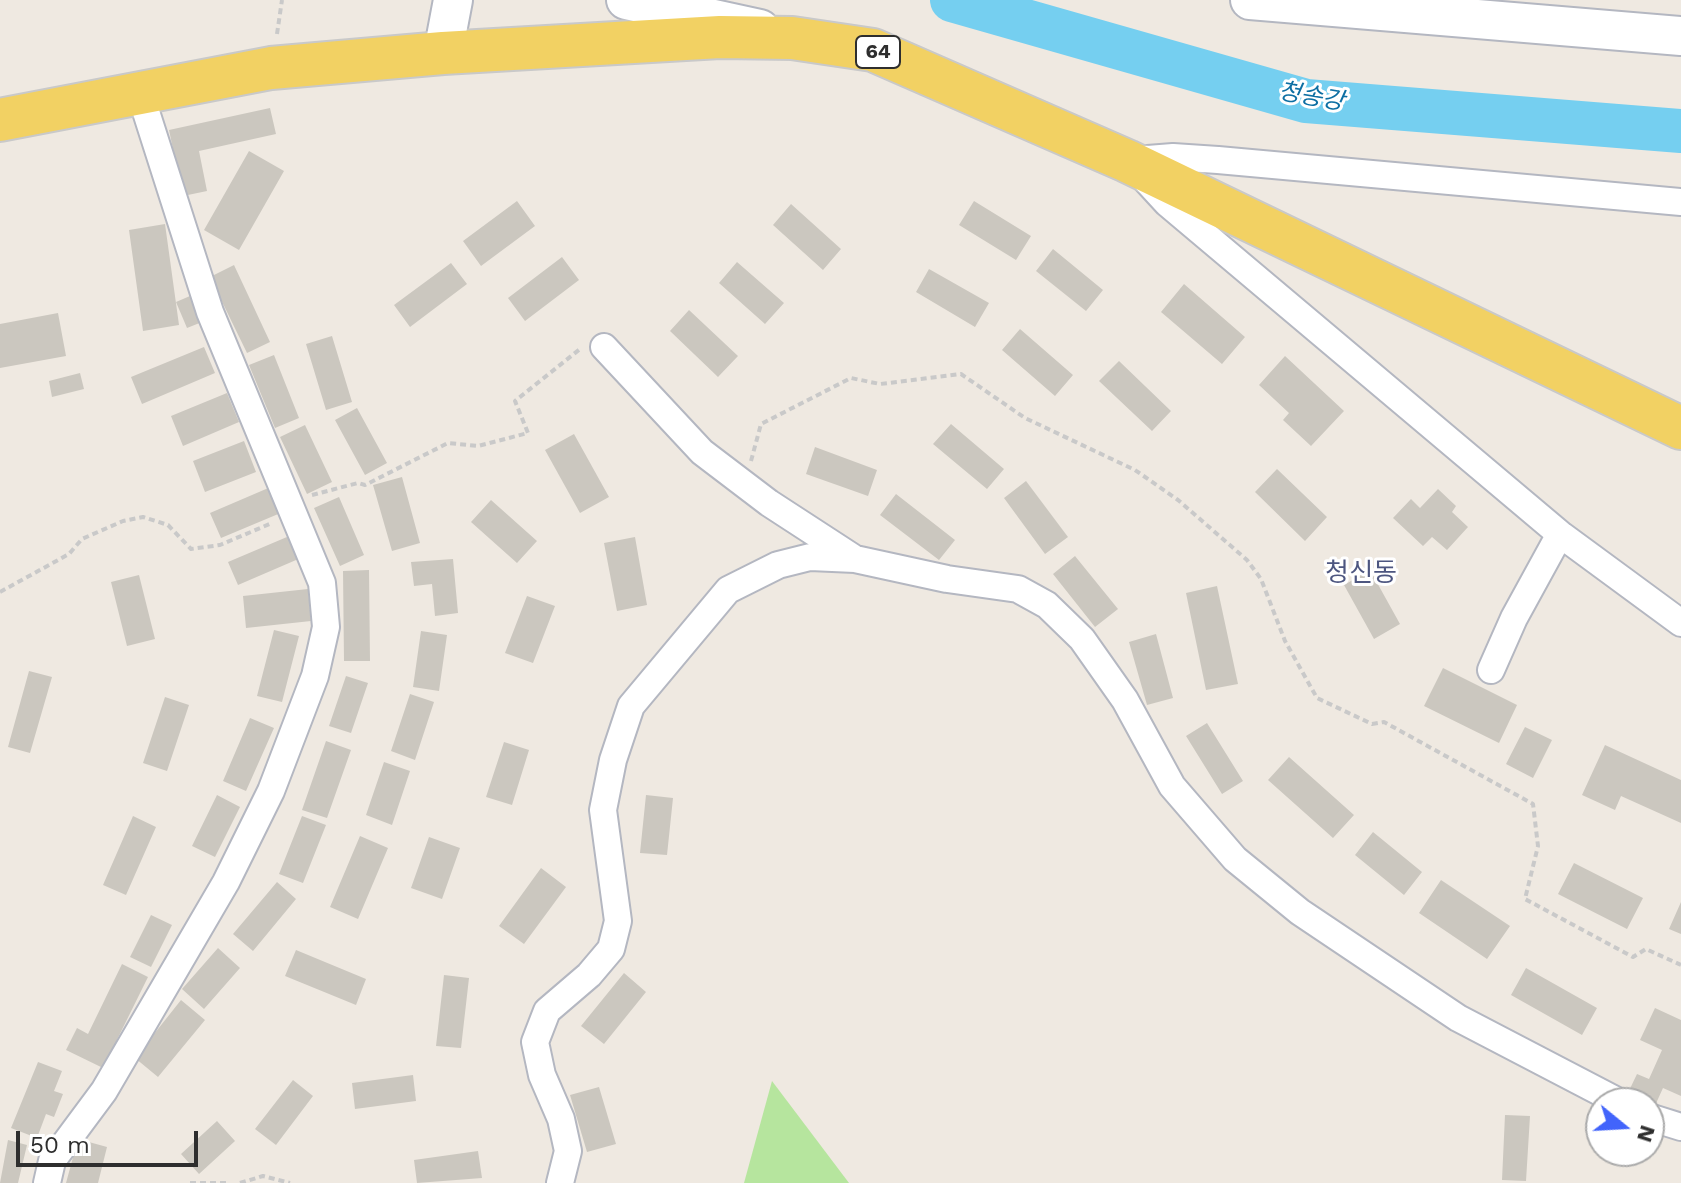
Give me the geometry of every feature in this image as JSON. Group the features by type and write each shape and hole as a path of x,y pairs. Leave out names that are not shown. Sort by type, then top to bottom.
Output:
{"main road":[{"name":"64","path":"0,120 271,68 443,53 720,37 792,38 873,50 1127,161 1681,428"}],"street":[{"path":"443,53 453,0"},
{"path":"626,0 740,23 792,38"},
{"path":"1250,0 1681,36"},
{"path":"47,1183 52,1161 104,1091 226,882 271,791 301,714 326,627 322,583 210,312 140,93"},
{"path":"1127,161 1173,157 1218,160 1681,202"},
{"path":"1127,161 1167,203 1560,534 1681,623"},
{"path":"604,347 702,452 747,487 855,559"},
{"path":"1491,670 1514,618 1560,534"},
{"path":"560,1183 568,1151 561,1119 542,1075 535,1042 547,1011 589,975 611,949 618,921 603,810 613,760 631,706 728,590 778,565 810,557 855,559 947,579 1018,589 1047,605 1082,639 1125,700 1172,786 1235,859 1300,912 1458,1018 1590,1087"}],"path":[{"path":"0,592 69,554 82,539 123,521 143,517 168,525 191,549 220,545 293,507 358,483 365,485 448,443 478,446 528,433 515,401 581,348 604,347"},
{"path":"747,487 761,424 851,378 880,384 961,374 1025,418 1135,470 1178,500 1247,560 1261,579 1285,641 1317,698 1372,724 1384,722 1533,804 1538,846 1525,899 1633,957 1646,949 1681,965"},
{"path":"240,1183 263,1176 290,1183"},
{"path":"190,1183 228,1183"}],"green space":[{"path":"772,1081 849,1183 744,1183"}],"building":[{"path":"270,108 276,134 199,151 207,191 183,196 169,130"},
{"path":"249,151 284,171 239,250 204,230"},
{"path":"517,201 535,226 481,266 463,241"},
{"path":"974,201 1031,236 1016,260 959,225"},
{"path":"791,204 841,249 823,270 773,225"},
{"path":"165,224 179,325 143,331 129,230"},
{"path":"1053,249 1103,290 1086,311 1036,271"},
{"path":"562,257 579,280 525,321 508,298"},
{"path":"737,262 784,303 765,324 719,283"},
{"path":"451,263 467,284 410,327 394,305"},
{"path":"234,265 270,342 247,353 210,277"},
{"path":"929,269 989,303 975,327 916,292"},
{"path":"1184,284 1245,337 1222,364 1161,312"},
{"path":"190,296 202,322 187,328 176,302"},
{"path":"689,310 738,356 718,377 670,331"},
{"path":"58,313 66,356 0,368 0,324"},
{"path":"1020,329 1073,375 1055,396 1002,350"},
{"path":"332,336 352,402 326,410 306,344"},
{"path":"204,347 215,373 142,404 131,377"},
{"path":"274,355 299,418 275,428 249,365"},
{"path":"1285,356 1344,411 1311,446 1283,420 1289,413 1259,385"},
{"path":"1119,361 1171,411 1152,431 1099,381"},
{"path":"80,373 84,389 52,397 49,381"},
{"path":"227,393 239,422 183,446 171,416"},
{"path":"357,408 387,463 365,475 335,420"},
{"path":"951,424 1004,469 987,489 933,444"},
{"path":"305,425 332,482 307,494 280,437"},
{"path":"574,434 609,497 580,513 545,450"},
{"path":"244,441 256,472 205,492 193,461"},
{"path":"815,447 877,470 868,496 806,474"},
{"path":"1277,469 1327,517 1305,541 1255,492"},
{"path":"402,477 420,543 392,551 373,485"},
{"path":"1026,481 1068,537 1045,554 1004,498"},
{"path":"273,486 283,512 221,538 210,513"},
{"path":"1438,489 1456,506 1452,512 1468,527 1447,550 1432,537 1423,546 1393,518 1411,499 1420,508"},
{"path":"896,494 955,540 939,560 880,515"},
{"path":"339,497 364,555 340,566 314,508"},
{"path":"491,500 537,541 517,563 471,522"},
{"path":"294,534 303,557 238,585 228,562"},
{"path":"635,537 647,605 617,611 604,543"},
{"path":"1075,556 1118,609 1095,627 1053,574"},
{"path":"453,559 458,613 435,616 432,584 414,586 411,562"},
{"path":"369,570 370,661 344,661 343,571"},
{"path":"1370,570 1400,624 1374,639 1344,585"},
{"path":"139,575 155,639 127,646 111,582"},
{"path":"1217,586 1238,684 1206,690 1186,593"},
{"path":"308,589 311,621 246,628 243,596"},
{"path":"527,596 555,606 533,663 505,653"},
{"path":"274,630 299,636 282,702 257,696"},
{"path":"421,631 447,635 439,691 413,687"},
{"path":"1156,634 1173,698 1147,705 1129,642"},
{"path":"1443,668 1517,705 1499,743 1424,706"},
{"path":"29,671 52,677 30,753 8,747"},
{"path":"346,676 368,683 351,733 329,726"},
{"path":"410,694 434,702 415,760 391,751"},
{"path":"165,697 189,705 167,771 143,763"},
{"path":"250,718 274,728 246,791 223,781"},
{"path":"1207,723 1243,781 1222,794 1186,736"},
{"path":"1525,727 1552,740 1533,778 1506,764"},
{"path":"326,741 351,750 327,818 302,810"},
{"path":"504,742 529,750 512,805 486,797"},
{"path":"1605,745 1681,780 1681,823 1621,796 1615,810 1582,795"},
{"path":"1289,757 1354,815 1333,838 1268,780"},
{"path":"384,762 410,771 392,825 366,815"},
{"path":"217,795 240,807 215,857 192,846"},
{"path":"646,795 673,798 667,855 640,853"},
{"path":"133,816 156,827 126,895 103,885"},
{"path":"302,816 326,825 303,883 279,874"},
{"path":"1373,832 1422,872 1404,895 1355,855"},
{"path":"360,836 388,848 358,919 330,907"},
{"path":"429,837 460,848 442,899 411,888"},
{"path":"1574,863 1643,898 1627,929 1558,894"},
{"path":"541,868 566,887 524,944 499,926"},
{"path":"1441,880 1510,926 1487,959 1419,913"},
{"path":"277,882 296,899 253,951 233,934"},
{"path":"1681,902 1681,934 1669,929"},
{"path":"151,915 172,925 151,967 130,957"},
{"path":"218,948 240,968 204,1009 182,989"},
{"path":"296,950 366,979 356,1005 285,976"},
{"path":"122,964 148,977 103,1068 66,1050 77,1028 88,1034"},
{"path":"1526,968 1597,1008 1582,1035 1511,995"},
{"path":"624,973 646,992 604,1044 581,1026"},
{"path":"444,975 469,978 461,1048 436,1046"},
{"path":"181,1000 205,1020 158,1077 135,1058"},
{"path":"1655,1008 1681,1020 1681,1096 1665,1087 1631,1087 1637,1074 1649,1079 1662,1050 1640,1040"},
{"path":"38,1062 62,1071 54,1091 63,1094 54,1117 46,1114 37,1138 11,1128"},
{"path":"413,1075 416,1101 355,1109 352,1083"},
{"path":"293,1080 313,1096 276,1145 255,1129"},
{"path":"599,1087 616,1144 587,1152 570,1095"},
{"path":"1505,1115 1530,1116 1526,1181 1502,1180"},
{"path":"217,1121 235,1141 199,1174 181,1154"},
{"path":"78,1139 107,1147 98,1183 66,1183"},
{"path":"8,1140 27,1145 18,1183 0,1183"},
{"path":"478,1151 482,1178 417,1183 414,1160"}],"waterway":[{"name":"청송강","path":"952,0 1306,101 1681,131"}],"district":[{"name":"청신동","path":"1361,573"}]}
